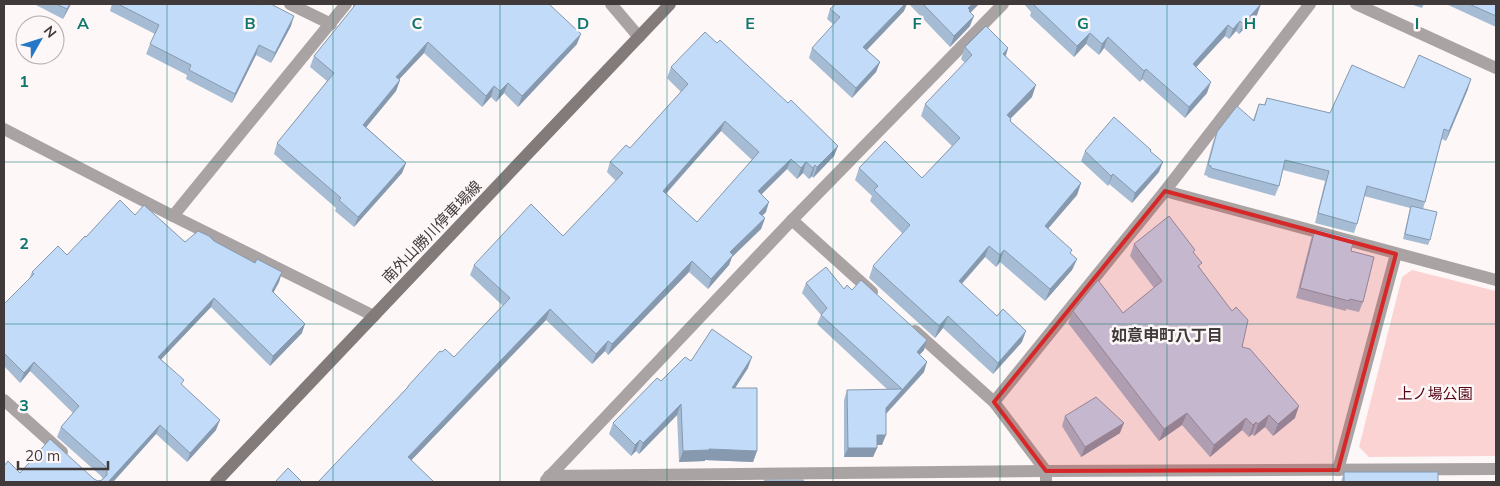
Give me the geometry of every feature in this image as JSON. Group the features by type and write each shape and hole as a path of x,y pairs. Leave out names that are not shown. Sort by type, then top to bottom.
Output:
{"main road":[{"name":"南外山勝川停車場線","path":"216,482 670,4"}],"street":[{"path":"290,4 330,24"},
{"path":"173,216 346,4"},
{"path":"611,4 639,37"},
{"path":"546,479 792,220 1003,4"},
{"path":"994,402 1165,191 1310,4"},
{"path":"1356,4 1496,68"},
{"path":"4,143 8,131 374,316"},
{"path":"1165,191 1496,280"},
{"path":"792,220 878,298"},
{"path":"1338,470 1396,254"},
{"path":"907,324 994,402 1046,477"},
{"path":"4,400 74,463"},
{"path":"546,479 1046,477 1338,470 1496,469"}],"highlighted area":[{"path":"1165,191 1396,254 1338,470 1046,471 994,402"}],"green space":[{"name":"上ノ場公園","path":"1412,270 1496,291 1496,456 1369,457 1359,447 1402,277"}],"building":[{"path":"56,4 70,4 67,9"},
{"path":"118,4 271,4 294,16 275,53 259,45 235,94 189,70 191,65 150,44 159,25"},
{"path":"356,4 549,4 581,34 522,96 508,83 500,91 494,86 486,96 428,42 396,77 400,80 363,125 406,163 358,217 339,200 341,198 277,143 334,73 314,56"},
{"path":"836,4 905,4 863,47 880,62 856,88 812,48 840,17 830,9"},
{"path":"923,4 973,4 968,8 974,16 954,36"},
{"path":"1035,4 1261,4 1243,24 1240,21 1233,29 1228,25 1193,64 1211,82 1189,107 1146,69 1144,71 1108,37 1102,44 1090,33 1077,46"},
{"path":"1469,4 1496,4 1496,16"},
{"path":"986,26 1008,48 1003,54 1036,85 1007,115 1011,119 1010,121 1081,183 1045,226 1072,250 1070,253 1077,259 1050,289 1004,250 1000,255 989,246 959,281 997,316 1003,309 1026,331 998,363 948,316 939,326 873,266 910,225 874,190 878,186 859,168 885,141 922,178 960,138 925,104 972,55 965,47"},
{"path":"705,32 717,43 720,40 788,103 791,100 838,146 817,167 815,165 813,168 806,162 801,168 791,159 758,191 769,202 759,213 765,218 730,252 733,255 711,279 692,261 612,344 608,341 596,354 550,309 408,457 434,482 318,482 440,351 442,352 445,349 454,357 510,298 474,265 531,204 563,236 623,173 610,162 626,145 630,148 688,84 671,67","holes":["725,121 759,152 697,222 663,191"]},
{"path":"1419,55 1471,79 1449,131 1444,129 1425,202 1367,186 1357,224 1318,213 1329,171 1285,160 1279,186 1211,168 1208,165 1217,132 1237,106 1254,121 1259,104 1265,105 1267,98 1330,113 1352,65 1404,88"},
{"path":"1114,117 1163,162 1135,193 1113,174 1111,176 1085,151"},
{"path":"120,200 135,215 144,205 185,242 198,231 255,263 257,259 282,272 272,291 305,324 273,356 214,298 158,357 184,380 181,384 220,420 190,453 160,425 108,482 4,482 4,466 8,461 20,473 50,439 94,479 102,480 107,475 105,466 61,427 79,406 34,362 24,373 4,353 4,304 34,274 32,272 58,246 67,255"},
{"path":"1411,206 1437,212 1430,240 1405,234"},
{"path":"1169,216 1195,250 1193,252 1202,263 1198,266 1232,311 1236,307 1248,320 1242,347 1250,349 1299,406 1278,424 1269,415 1258,424 1256,422 1253,425 1246,418 1214,445 1187,413 1164,429 1073,311 1098,280 1123,313 1162,281 1134,244"},
{"path":"1315,229 1354,239 1351,251 1374,257 1363,302 1350,299 1349,301 1300,288"},
{"path":"826,267 844,289 847,285 852,290 861,280 927,340 917,352 927,362 886,408 886,435 877,435 877,448 848,448 847,390 902,389 821,315 827,308 806,283"},
{"path":"712,329 752,357 732,388 757,388 757,451 709,449 683,451 681,404 643,443 640,440 635,445 613,423 657,378 661,381 685,357 691,361"},
{"path":"1096,397 1124,423 1085,447 1065,416"},
{"path":"288,468 302,482 275,482"},
{"path":"1344,472 1438,472 1438,482 1344,482"},
{"path":"765,480 803,480 803,482 765,482"}],"district":[{"name":"如意申町八丁目","path":"1167,335"}]}
